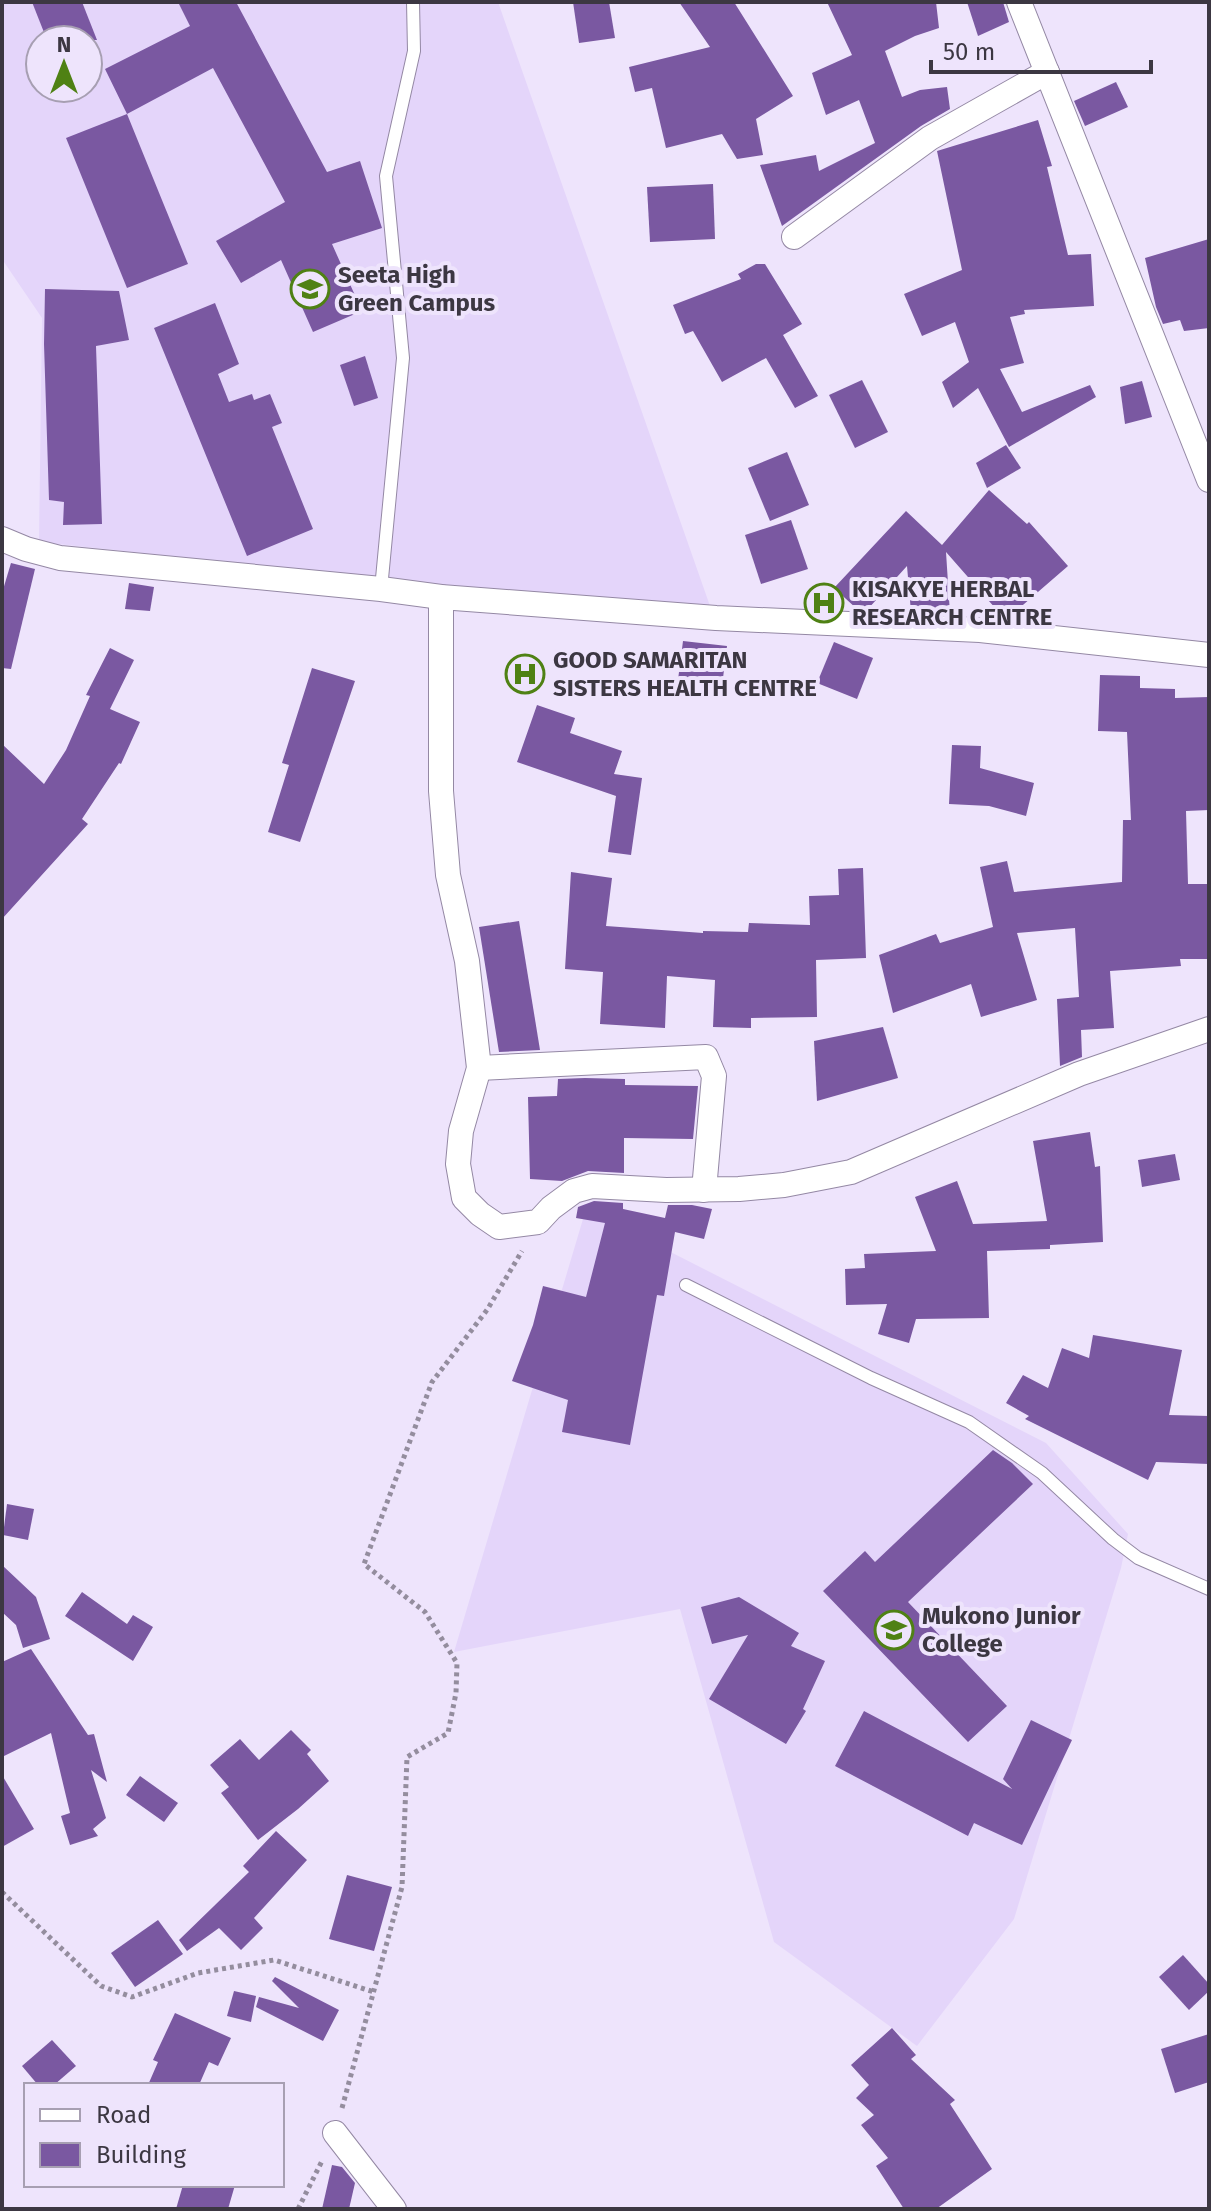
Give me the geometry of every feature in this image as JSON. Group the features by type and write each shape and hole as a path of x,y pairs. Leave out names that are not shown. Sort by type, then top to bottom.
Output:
{"street":[{"path":"1019,2 1209,480"},
{"path":"794,237 930,138 1047,72"},
{"path":"2,539 60,558 441,597 716,618 980,630 1209,655"},
{"path":"441,597 441,791 448,875 467,961 479,1068 461,1131 458,1164 464,1198 499,1227 538,1222 574,1191 592,1186 704,1190 784,1185 851,1172 1079,1074 1209,1029"},
{"path":"479,1068 706,1057 714,1076 704,1190"},
{"path":"335,2133 394,2209"}],"lane":[{"path":"381,589 403,358 386,176 414,51 413,2"},
{"path":"686,1285 871,1378 969,1422 1042,1473 1138,1558 1209,1589"}],"path":[{"path":"298,2209 335,2133 402,1887 407,1757 448,1733 456,1693 457,1663 425,1612 364,1564 432,1382 487,1310 538,1222"},
{"path":"2,1892 101,1986 132,1997 198,1973 274,1960 374,1992"}],"shaded area":[{"name":"Seeta High Green Campus","path":"2,2 498,2 710,606 435,584 39,542 42,318 2,259"},
{"name":"Mukono Junior College","path":"586,1209 1046,1443 1128,1534 1121,1568 1014,1919 917,2046 774,1942 680,1609 454,1652"}],"building":[{"path":"32,2 82,2 91,24 41,24"},
{"path":"178,2 236,2 327,172 360,161 382,228 332,244 362,311 313,332 281,260 241,283 216,241 285,202 213,68 127,114 105,69 190,26"},
{"path":"573,2 609,2 615,38 579,43"},
{"path":"679,2 734,2 793,96 756,119 763,155 737,159 722,134 666,148 652,88 635,92 629,67 710,47"},
{"path":"827,2 936,2 939,28 885,51 902,97 920,90 947,87 950,109 921,126 782,226 760,165 816,155 819,171 875,143 859,100 826,115 812,73 852,55"},
{"path":"967,2 1003,2 1009,22 978,36"},
{"path":"1116,82 1128,107 1085,126 1074,101"},
{"path":"127,114 188,264 127,288 66,138"},
{"path":"1038,120 1052,166 1047,167 1068,255 1091,254 1094,306 1024,310 1025,314 1010,317 1024,363 1000,369 1022,412 1090,385 1096,397 1009,447 978,388 953,408 942,382 969,362 955,322 922,336 904,294 962,270 937,151"},
{"path":"713,184 715,239 650,242 647,187"},
{"path":"1209,239 1209,328 1184,331 1180,320 1163,324 1145,258"},
{"path":"756,264 765,264 802,324 783,335 818,396 795,408 766,358 722,382 693,331 685,334 673,305 741,279 738,274"},
{"path":"45,289 119,291 129,340 96,346 102,524 63,525 64,502 49,500"},
{"path":"215,303 239,364 218,374 229,402 252,394 254,400 270,394 282,423 272,427 313,529 247,556 154,328"},
{"path":"365,356 378,398 354,406 340,365"},
{"path":"862,380 888,432 855,448 829,395"},
{"path":"1142,381 1152,417 1125,424 1120,387"},
{"path":"1006,445 1021,468 987,488 976,463"},
{"path":"787,452 809,505 770,521 748,468"},
{"path":"989,490 1027,524 1029,522 1068,566 1008,618 1003,617 946,552 950,614 911,612 907,566 867,610 857,609 834,588 906,511 942,545"},
{"path":"791,520 808,569 761,584 745,535"},
{"path":"11,563 35,569 11,669 2,668 2,593"},
{"path":"129,583 154,587 150,611 125,609"},
{"path":"683,641 727,646 722,686 678,680"},
{"path":"834,642 873,658 857,699 817,683"},
{"path":"110,648 134,660 110,709 140,722 121,764 82,819 88,824 2,919 2,744 44,784 66,750 90,696 86,695"},
{"path":"312,668 355,681 300,842 268,832 289,765 282,763"},
{"path":"1100,675 1140,676 1140,688 1175,689 1175,698 1209,697 1209,810 1186,811 1188,884 1209,884 1209,959 1180,959 1181,966 1110,971 1114,1028 1081,1030 1082,1057 1060,1066 1057,999 1079,997 1075,928 1017,933 1037,1000 981,1017 971,984 893,1013 879,955 936,934 940,943 993,927 980,867 1007,861 1014,892 1122,882 1123,820 1131,820 1127,732 1098,731"},
{"path":"537,705 575,718 570,733 622,751 614,774 642,778 631,855 608,852 616,796 517,762"},
{"path":"952,745 981,746 980,768 1034,783 1026,816 989,806 949,804"},
{"path":"863,868 866,958 816,960 817,1017 751,1018 751,1028 713,1027 715,980 667,976 665,1028 600,1024 603,972 565,969 571,872 612,878 606,926 703,933 748,932 749,923 810,925 809,896 839,895 838,869"},
{"path":"519,921 540,1050 499,1052 479,927"},
{"path":"883,1027 898,1078 817,1101 814,1041"},
{"path":"558,1079 625,1079 625,1085 698,1086 693,1139 624,1138 624,1173 588,1171 562,1181 530,1179 528,1097 557,1096"},
{"path":"1090,1132 1095,1167 1100,1166 1103,1242 1050,1245 1050,1249 987,1251 989,1318 916,1319 909,1343 878,1334 887,1304 846,1305 845,1269 865,1268 864,1254 936,1251 915,1197 957,1181 973,1224 1047,1221 1033,1141"},
{"path":"1175,1154 1180,1180 1142,1187 1138,1160"},
{"path":"594,1201 623,1203 623,1209 665,1218 668,1205 712,1209 704,1239 675,1232 664,1296 657,1295 630,1445 562,1432 568,1400 512,1381 533,1325 543,1286 586,1297 605,1223 576,1218 578,1207"},
{"path":"1093,1335 1182,1350 1169,1415 1209,1416 1209,1464 1156,1462 1148,1480 1025,1419 1029,1416 1006,1403 1023,1375 1048,1388 1062,1348 1089,1358"},
{"path":"993,1450 1012,1463 1033,1484 908,1602 1007,1706 968,1742 823,1591 865,1551 875,1562"},
{"path":"7,1504 34,1509 28,1540 3,1535"},
{"path":"2,1565 36,1597 50,1639 23,1648 16,1625 2,1612"},
{"path":"82,1592 127,1624 133,1615 153,1627 133,1661 65,1616"},
{"path":"739,1597 799,1633 791,1646 825,1661 803,1709 806,1711 786,1744 709,1699 748,1635 712,1644 701,1607"},
{"path":"31,1649 88,1735 94,1734 107,1782 91,1770 106,1818 93,1829 98,1836 70,1845 61,1816 70,1813 51,1733 2,1757 2,1662"},
{"path":"864,1711 1012,1789 1003,1779 1031,1720 1072,1740 1022,1845 974,1823 968,1836 835,1766"},
{"path":"291,1730 311,1750 307,1754 329,1781 258,1840 221,1793 229,1787 210,1765 240,1739 259,1760"},
{"path":"2,1775 34,1829 2,1847"},
{"path":"140,1776 178,1803 164,1822 126,1795"},
{"path":"276,1831 307,1860 254,1918 263,1928 241,1950 219,1928 187,1951 179,1940 249,1872 243,1866"},
{"path":"347,1875 392,1887 374,1951 329,1939"},
{"path":"158,1920 183,1954 135,1987 111,1953"},
{"path":"1183,1955 1209,1984 1209,1991 1189,2010 1159,1977"},
{"path":"275,1977 339,2010 323,2041 256,2007 259,1997 299,2008 272,1981"},
{"path":"234,1991 256,1996 251,2022 227,2016"},
{"path":"175,2013 231,2038 218,2066 209,2062 200,2083 149,2083 158,2062 153,2060"},
{"path":"892,2028 916,2055 911,2059 955,2100 950,2104 992,2169 936,2209 904,2209 876,2166 888,2158 861,2125 874,2115 856,2098 869,2085 851,2065"},
{"path":"1209,2034 1209,2082 1175,2093 1161,2049"},
{"path":"52,2040 76,2066 56,2083 36,2083 22,2066"},
{"path":"332,2165 342,2167 355,2183 349,2209 322,2209"},
{"path":"182,2187 234,2187 228,2209 176,2209"}],"place":[{"name":"Seeta High Green Campus","path":"310,289"},
{"name":"KISAKYE HERBAL RESEARCH CENTRE","path":"824,603"},
{"name":"GOOD SAMARITAN SISTERS HEALTH CENTRE","path":"525,674"},
{"name":"Mukono Junior College","path":"894,1630"}]}
